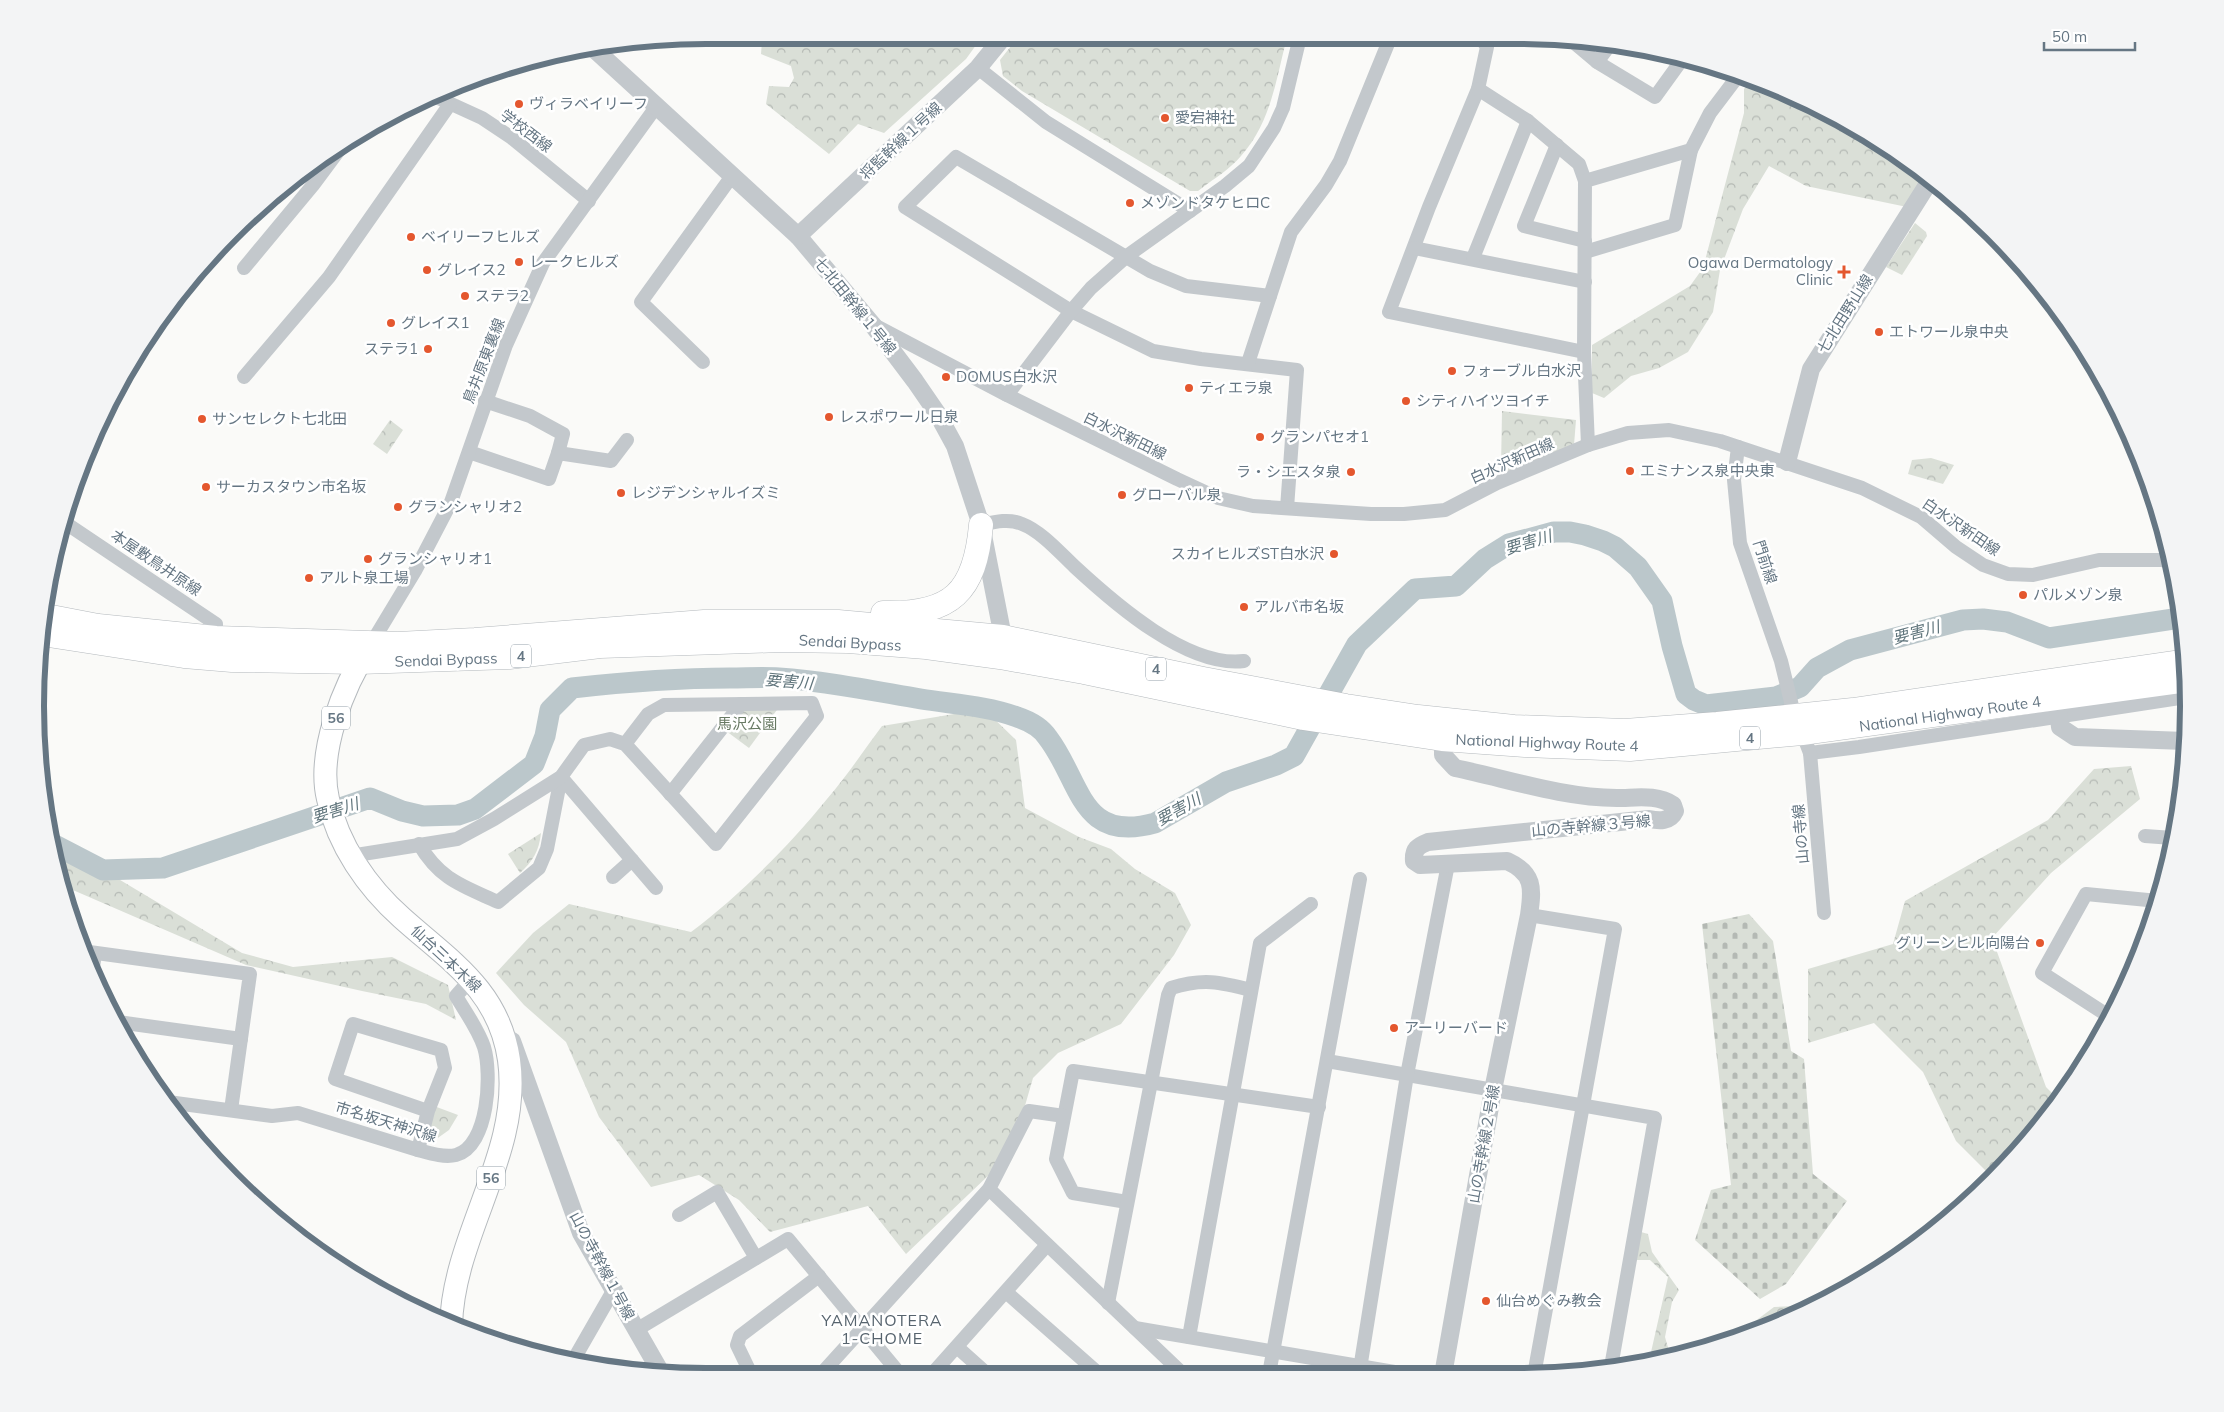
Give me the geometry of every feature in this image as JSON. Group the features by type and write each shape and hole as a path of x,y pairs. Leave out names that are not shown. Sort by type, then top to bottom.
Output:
{"highway":[{"path":"838,622 863,612 920,611 951,599 963,587 975,566 979,552 981,525"},
{"name":"Sendai Bypass","path":"50,617 98,626 365,653 509,658 600,646 781,640 848,641 926,647 1002,647"},
{"name":"Sendai Bypass","path":"48,635 232,660 365,653 475,640 704,622 838,622 1002,647"},
{"name":"National Highway Route 4","path":"1002,647 1343,715 1443,729 1525,745 1630,749 1800,726 2056,699 2179,681"},
{"name":"National Highway Route 4","path":"2056,699 2179,663"}],"main road":[{"name":"仙台三本木線","path":"365,653 338,712 330,738 327,757 327,798 337,831 350,856 377,893 472,978 488,1000 501,1027 509,1059 510,1110 490,1181 458,1273 451,1306 451,1317"}],"street":[{"name":"将監幹線１号線","path":"798,236 978,68 998,44"},
{"path":"1007,395 1071,311 1091,288 1127,256 1225,186 1249,166 1274,128 1283,108 1298,44"},
{"path":"1248,363 1291,232 1326,185 1340,161 1388,44"},
{"path":"1484,44 1487,47 1478,89 1429,206 1389,312 1584,352"},
{"path":"1579,47 1597,62 1655,97 1679,64"},
{"path":"1597,62 1606,49"},
{"name":"七北田幹線１号線","path":"598,53 798,236 872,324 937,413 954,446 981,525 1002,647"},
{"path":"978,68 1046,122 1190,211"},
{"path":"1557,145 1524,226 1585,247 1675,225 1691,150 1710,113 1735,80"},
{"path":"1478,89 1528,121 1557,145 1579,164 1585,180 1584,352 1588,445"},
{"name":"学校西線","path":"441,99 482,118 512,138 589,201"},
{"path":"244,376 329,277 450,104"},
{"name":"鳥井原東裏線","path":"365,653 437,531 451,502 506,345 543,263 656,107"},
{"path":"1473,258 1528,121"},
{"path":"1585,180 1691,150"},
{"path":"1270,296 1186,286 1150,271 956,157 905,207 1071,311 1153,351 1201,359 1297,370 1286,508"},
{"path":"244,268 333,158"},
{"path":"703,362 641,302 732,176"},
{"name":"七北田野山線","path":"1787,462 1811,369 1927,186"},
{"path":"1414,248 1473,258 1585,282"},
{"name":"白水沢新田線","path":"872,324 1007,395 1218,498 1253,506 1396,514 1445,510 1497,483 1588,445 1628,433 1669,430 1738,447 1862,488 1921,518 1956,547 1983,565 2008,574 2033,575 2100,560 2164,561"},
{"path":"469,452 549,479 558,453 563,434 530,416 485,401"},
{"path":"558,453 611,461 627,440"},
{"name":"門前線","path":"1738,447 1734,480 1740,543 1781,662 1786,685 1800,726"},
{"path":"981,525 1005,521 1022,524 1046,540 1097,587 1182,648 1201,657 1234,662 1244,661"},
{"name":"本屋敷鳥井原線","path":"69,525 216,624 216,638"},
{"path":"2179,741 2076,737 2060,727 2056,699 2180,697"},
{"path":"350,856 457,839 561,778 584,745 610,739 625,744 716,844 817,716 812,703 664,705 648,714 625,744"},
{"path":"670,794 742,704"},
{"name":"山の寺線","path":"1800,726 1824,913"},
{"name":"山の寺幹線３号線","path":"1443,729 1442,755 1455,768 1577,795 1608,798 1654,797 1666,800 1673,805 1674,810 1668,819 1660,821 1649,819 1428,842 1418,846 1414,853 1414,861 1420,865 1507,861 1519,866 1528,877 1532,892 1529,915"},
{"path":"419,844 429,861 446,878 498,902 539,868 547,849 561,778"},
{"path":"561,778 656,888"},
{"path":"2145,836 2167,838"},
{"path":"613,877 632,860"},
{"path":"1360,1368 1407,1075 1448,864"},
{"path":"1270,1368 1360,879"},
{"path":"2104,1013 2042,973 2086,894 2151,900"},
{"path":"1189,1337 1260,943 1311,904"},
{"path":"1529,915 1615,930 1535,1368"},
{"name":"山の寺幹線２号線","path":"1445,1368 1493,1090 1529,915"},
{"path":"92,952 250,974 230,1110"},
{"name":"市名坂天神沢線","path":"177,1103 272,1116 298,1113 418,1150 437,1155 456,1155 466,1149 475,1139 483,1118 488,1092 488,1067 484,1049 478,1032 456,996 472,978"},
{"path":"1108,1302 1150,1082 1171,988 1188,983 1216,981 1251,990"},
{"path":"125,1023 241,1039"},
{"path":"418,1150 428,1111 445,1068 441,1050 353,1024 335,1079 428,1111"},
{"name":"山の寺幹線１号線","path":"501,1027 510,1037 517,1051 532,1101 581,1233 657,1366"},
{"path":"1328,1061 1655,1118 1612,1362"},
{"path":"1127,1202 1073,1193 1056,1159 1073,1071 1319,1108"},
{"path":"511,1090 532,1101"},
{"path":"827,1368 989,1189 1029,1112 1064,1116"},
{"path":"989,1189 1135,1328 1173,1368"},
{"path":"679,1215 717,1192 756,1258"},
{"path":"636,1330 788,1239 895,1368"},
{"path":"938,1368 1047,1244"},
{"path":"748,1368 737,1345 740,1336 819,1276"},
{"path":"576,1356 613,1292"},
{"path":"1006,1292 1091,1368"},
{"path":"1135,1328 1273,1352 1350,1368"},
{"path":"957,1347 980,1368"}],"green space":[{"path":"762,44 977,44 966,59 884,133 858,124 829,154 766,104 769,86 789,87 794,78 791,66 761,54"},
{"name":"愛宕神社","path":"1013,44 1285,44 1271,101 1251,144 1237,161 1198,191 1190,191 1022,91 1003,76 1000,60"},
{"path":"1747,85 1811,112 1849,132 1886,155 1922,182 1907,207 1806,186 1769,166 1743,209 1720,270 1713,312 1688,352 1659,368 1631,376 1604,398 1592,393 1592,345 1690,286 1703,268 1744,113 1744,89"},
{"path":"1915,223 1926,232 1927,236 1902,275 1886,267"},
{"path":"1502,411 1576,420 1574,445 1505,474 1501,468"},
{"path":"390,420 403,430 387,454 373,444"},
{"path":"1931,458 1954,465 1943,484 1908,474 1912,460"},
{"name":"馬沢公園","path":"782,703 749,748 722,728 741,704"},
{"path":"984,709 1016,740 1025,808 1079,837 1111,849 1135,869 1175,893 1191,925 1174,955 1121,1024 1058,1053 1033,1078 1011,1154 906,1254 868,1206 770,1232 739,1200 699,1175 651,1187 599,1117 566,1042 524,1005 496,973 533,933 569,904 691,932 763,870 796,835 842,781 882,726"},
{"path":"2131,766 2140,799 2051,873 1992,938 2046,1087 2054,1095 2016,1143 1987,1172 1956,1141 1923,1072 1874,1023 1808,1043 1808,969 1893,944 1905,901 2048,820 2094,769"},
{"path":"541,833 535,855 520,873 508,854"},
{"path":"58,843 242,953 293,967 392,957 448,985 456,1020 426,1004 246,965 70,889"},
{"path":"1749,914 1773,941 1791,1051 1804,1059 1813,1174 1847,1201 1786,1284 1760,1299 1695,1240 1711,1190 1731,1185 1702,924"},
{"path":"434,1106 458,1115 449,1130 435,1140 426,1138"},
{"path":"1641,1232 1648,1234 1652,1252 1679,1290 1672,1302 1665,1337 1669,1351 1650,1355 1668,1277 1650,1260 1636,1260"},
{"path":"1798,1306 1748,1327 1774,1307"}],"waterway":[{"name":"要害川","path":"59,847 103,870 163,868 370,798 402,811 423,816 458,815 475,809 534,764 545,736 550,710 572,688 710,678 773,678 814,681 1006,713 1030,723 1045,734 1086,804 1097,817 1111,825 1130,827 1155,823 1226,782 1276,765 1294,756 1357,644 1415,589 1456,586 1485,559 1509,544 1554,532 1570,532 1603,541 1615,547 1638,567 1662,601 1672,646 1686,694 1706,705 1776,697 1800,687 1817,668 1850,650 1963,620 1983,619 2007,622 2049,638 2175,619"}],"place":[{"name":"ヴィラベイリーフ","path":"519,104"},
{"name":"愛宕神社","path":"1165,118"},
{"name":"メゾンドタケヒロC","path":"1130,203"},
{"name":"ベイリーフヒルズ","path":"411,237"},
{"name":"レークヒルズ","path":"519,262"},
{"name":"グレイス2","path":"427,270"},
{"name":"Ogawa Dermatology Clinic","path":"1844,272"},
{"name":"ステラ2","path":"465,296"},
{"name":"グレイス1","path":"391,323"},
{"name":"エトワール泉中央","path":"1879,332"},
{"name":"ステラ1","path":"428,349"},
{"name":"フォーブル白水沢","path":"1452,371"},
{"name":"DOMUS白水沢","path":"946,377"},
{"name":"ティエラ泉","path":"1189,388"},
{"name":"シティハイツヨイチ","path":"1406,401"},
{"name":"レスポワール日泉","path":"829,417"},
{"name":"サンセレクト七北田","path":"202,419"},
{"name":"グランパセオ1","path":"1260,437"},
{"name":"エミナンス泉中央東","path":"1630,471"},
{"name":"ラ・シエスタ泉","path":"1351,472"},
{"name":"サーカスタウン市名坂","path":"206,487"},
{"name":"レジデンシャルイズミ","path":"621,493"},
{"name":"グローバル泉","path":"1122,495"},
{"name":"グランシャリオ2","path":"398,507"},
{"name":"スカイヒルズST白水沢","path":"1334,554"},
{"name":"グランシャリオ1","path":"368,559"},
{"name":"アルト泉工場","path":"309,578"},
{"name":"パルメゾン泉","path":"2023,595"},
{"name":"アルバ市名坂","path":"1244,607"},
{"name":"グリーンヒル向陽台","path":"2040,943"},
{"name":"アーリーバード","path":"1394,1028"},
{"name":"仙台めぐみ教会","path":"1486,1301"}],"district":[{"name":"YAMANOTERA 1-CHOME","path":"882,1329"}]}
